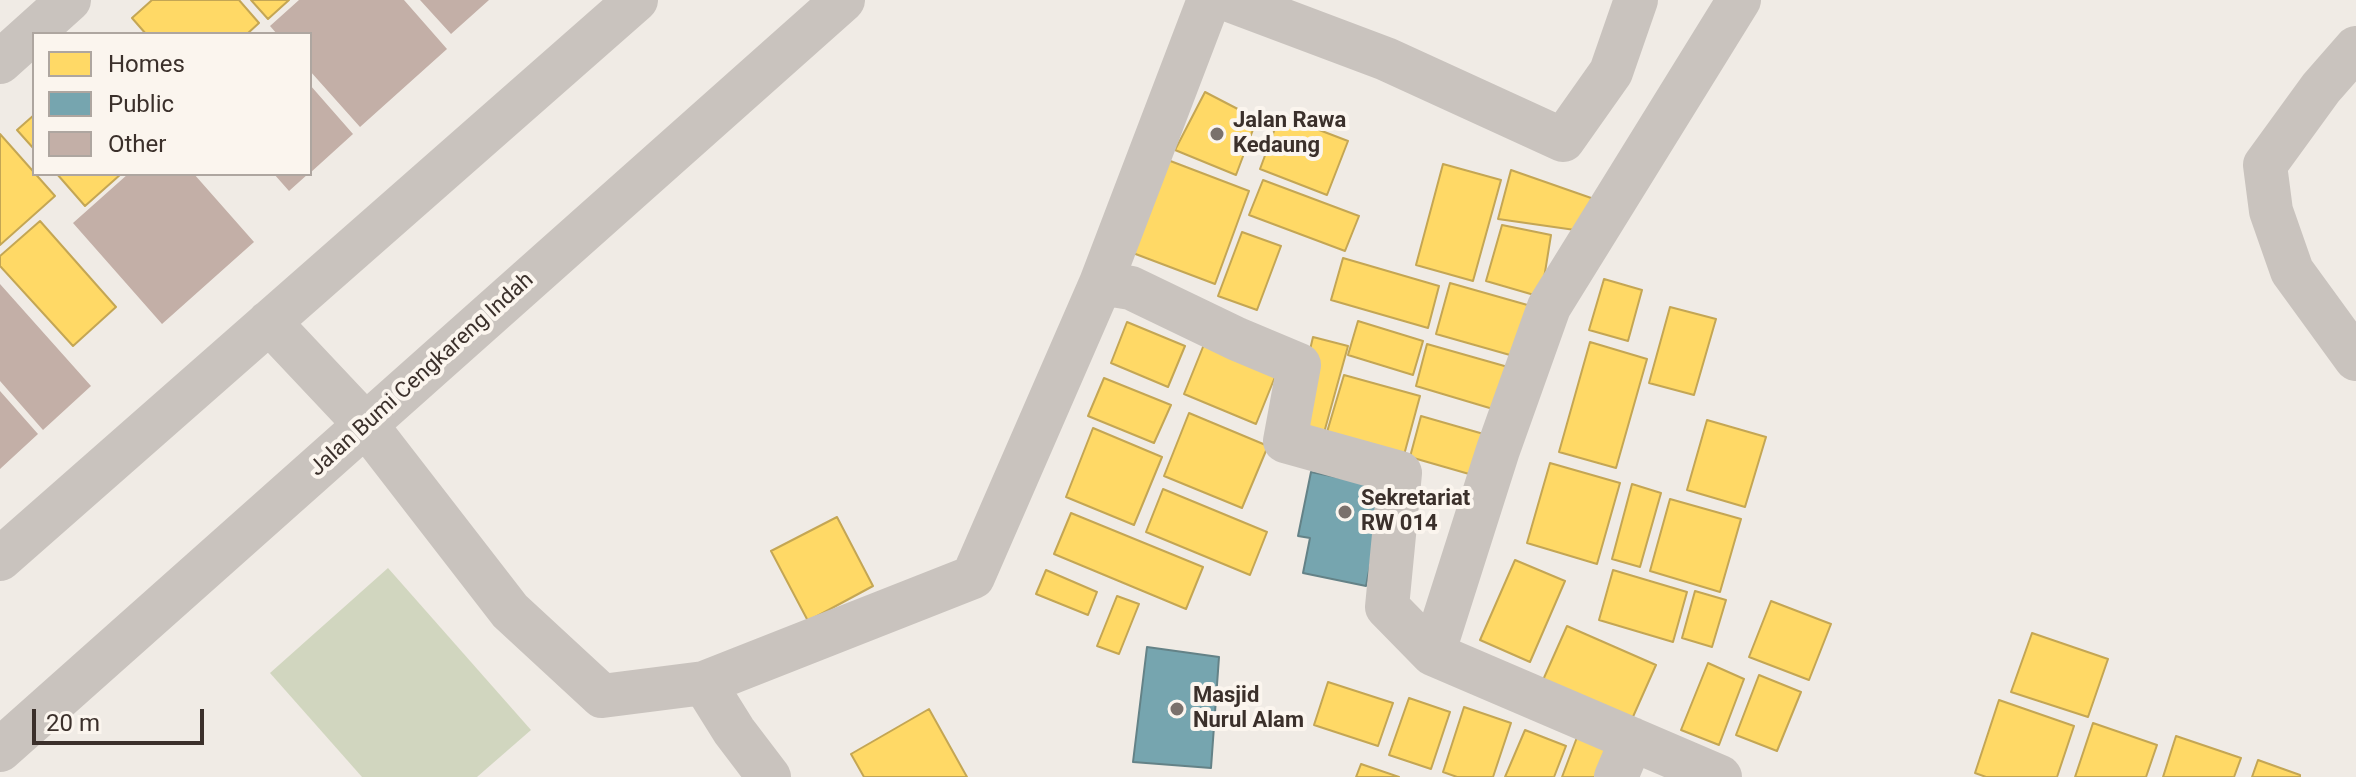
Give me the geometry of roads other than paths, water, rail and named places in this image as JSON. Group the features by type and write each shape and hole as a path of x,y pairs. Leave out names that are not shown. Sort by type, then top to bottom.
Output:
{"street":[{"path":"0,559 636,0"},
{"name":"Jalan Bumi Cengkareng Indah","path":"0,750 843,0"},
{"path":"269,322 366,425 510,611 602,696 704,683 973,577 1101,283 1209,0"},
{"path":"1229,0 1300,12 1386,59 1563,140 1611,72 1636,0"},
{"path":"1433,654 1498,450 1549,307 1739,0"},
{"path":"0,62 56,4"},
{"path":"2356,48 2321,88 2265,165 2271,211 2292,271 2356,359"},
{"path":"1101,283 1131,288 1299,365 1285,441 1400,473 1387,607 1433,654 1624,758 1720,777"},
{"path":"704,683 734,731 769,777"}],"place":[{"name":"Jalan Rawa Kedaung","path":"1217,134"},
{"name":"Sekretariat RW 014","path":"1345,512"},
{"name":"Masjid Nurul Alam","path":"1177,709"}]}
